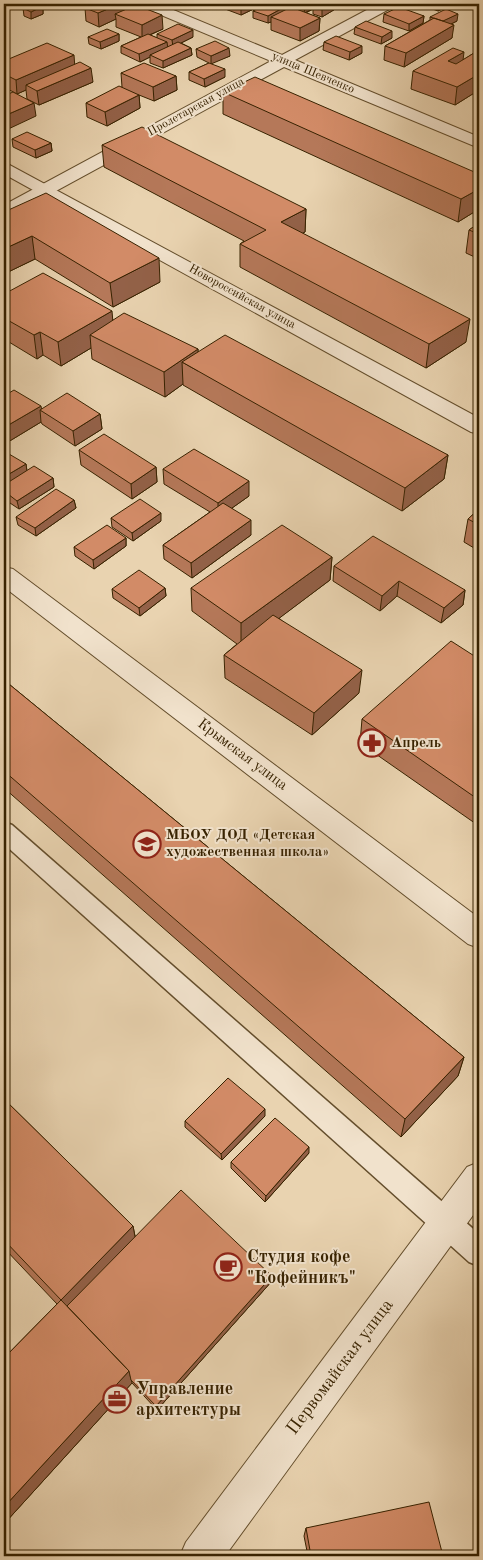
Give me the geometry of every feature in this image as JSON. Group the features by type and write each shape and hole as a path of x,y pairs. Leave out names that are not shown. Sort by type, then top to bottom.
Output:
{"street":[{"name":"улица Шевченко","path":"147,4 479,143"},
{"name":"Пролетарская улица","path":"4,212 282,59 388,4"},
{"name":"Новороссийская улица","path":"4,167 479,427"},
{"name":"Крымская улица","path":"4,575 479,935"},
{"name":"Первомайская улица","path":"200,1556 479,1178"}],"lane":[{"path":"4,831 479,1252"}],"building":[{"path":"34,4 43,6 31,12 23,8"},
{"path":"95,4 120,4 98,13 85,8"},
{"path":"266,4 290,4 268,16 253,11"},
{"path":"318,4 332,4 322,9 313,7"},
{"path":"136,5 162,15 142,25 115,14"},
{"path":"291,7 320,18 300,28 271,17"},
{"path":"399,7 424,16 409,24 384,14"},
{"path":"446,9 458,14 443,21 430,17"},
{"path":"434,18 454,25 406,53 385,46"},
{"path":"366,21 392,31 382,37 355,27"},
{"path":"178,24 193,30 172,40 157,34"},
{"path":"107,29 119,34 100,42 88,37"},
{"path":"148,34 167,42 139,54 121,46"},
{"path":"336,36 362,46 350,52 324,42"},
{"path":"215,41 229,48 211,56 196,49"},
{"path":"178,42 191,48 163,61 150,55"},
{"path":"47,43 74,55 16,80 4,74 4,61"},
{"path":"453,48 464,52 448,61 456,64 479,50 479,74 457,87 413,71"},
{"path":"80,62 91,68 37,91 26,85"},
{"path":"144,63 176,76 153,87 121,73"},
{"path":"209,63 225,69 204,79 189,72"},
{"path":"255,77 479,174 479,189 461,199 223,92"},
{"path":"119,86 139,95 105,112 86,103"},
{"path":"13,92 34,103 4,116 4,96"},
{"path":"142,127 306,209 281,222 470,319 429,344 240,244 266,230 102,145"},
{"path":"27,132 51,143 35,150 12,139"},
{"path":"46,193 159,258 110,283 32,236 4,249 4,212"},
{"path":"479,223 479,234 469,230"},
{"path":"43,273 112,311 58,342 40,332 34,335 4,318 4,292 6,293"},
{"path":"124,313 198,349 164,372 90,335"},
{"path":"225,335 448,455 405,488 182,362"},
{"path":"14,390 41,406 5,427 4,396"},
{"path":"67,393 100,414 73,431 40,410"},
{"path":"104,434 156,467 131,484 79,450"},
{"path":"194,449 249,481 218,503 163,469"},
{"path":"9,454 26,464 4,477 4,457"},
{"path":"34,466 53,478 17,501 4,491 4,485"},
{"path":"56,489 74,500 35,528 16,517"},
{"path":"140,499 161,513 132,533 111,518"},
{"path":"223,503 251,520 191,563 163,545"},
{"path":"479,509 479,525 468,519"},
{"path":"107,525 126,538 93,560 74,547"},
{"path":"282,525 332,557 241,623 191,588"},
{"path":"373,536 465,590 444,608 399,581 382,596 334,566"},
{"path":"139,570 165,588 139,608 112,589"},
{"path":"273,615 362,670 314,713 224,655"},
{"path":"451,641 479,659 479,800 362,719"},
{"path":"4,680 464,1057 405,1119 4,771"},
{"path":"228,1078 265,1109 221,1154 185,1121"},
{"path":"4,1099 133,1226 61,1300 4,1240"},
{"path":"275,1118 309,1147 266,1196 231,1162"},
{"path":"181,1190 272,1276 156,1406 131,1380 129,1371 67,1306"},
{"path":"61,1300 129,1371 4,1507 4,1358"},
{"path":"429,1502 443,1556 311,1556 306,1528"}],"place":[{"name":"Апрель","path":"372,743"},
{"name":"МБОУ ДОД «Детская художественная школа»","path":"147,844"},
{"name":"Студия кофе \"Кофейникъ\"","path":"228,1267"},
{"name":"Управление архитектуры","path":"117,1399"}]}
